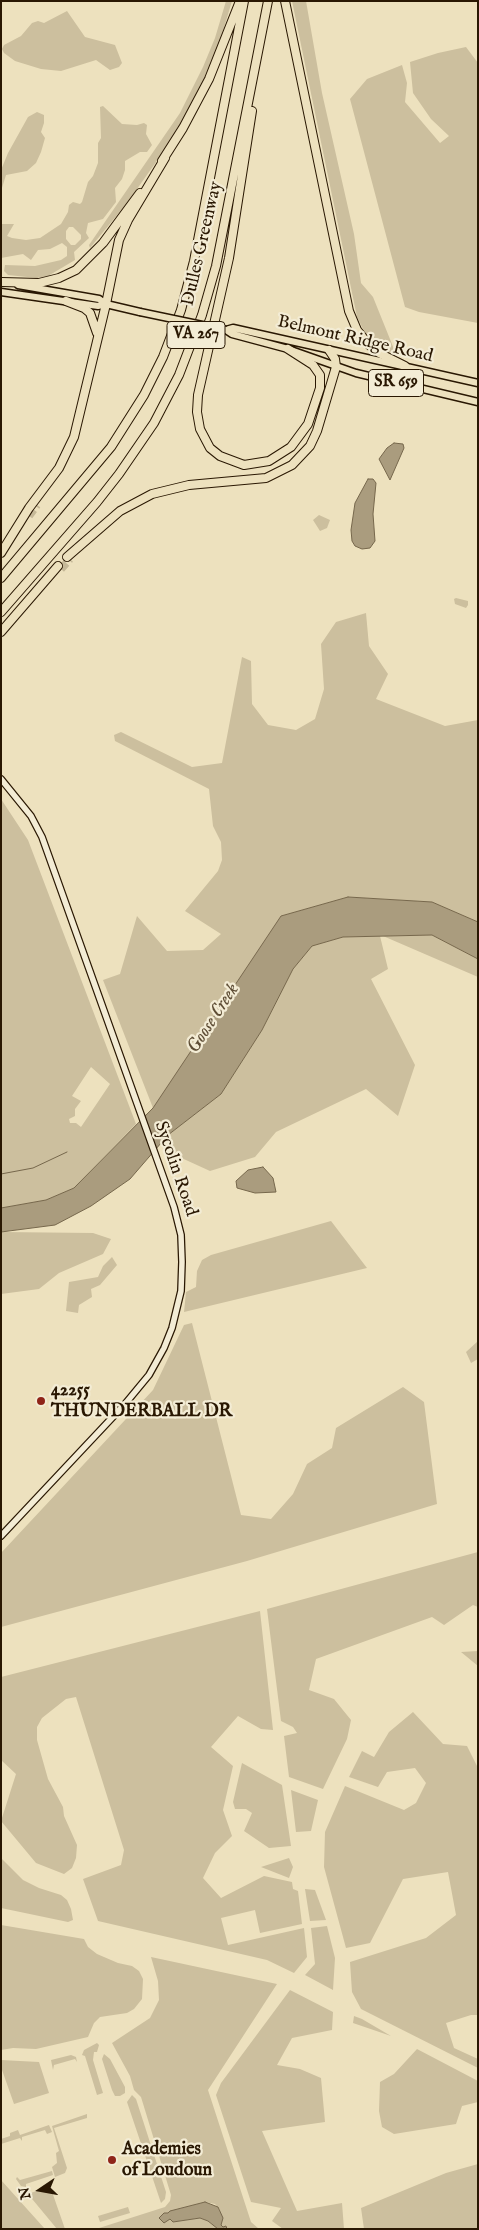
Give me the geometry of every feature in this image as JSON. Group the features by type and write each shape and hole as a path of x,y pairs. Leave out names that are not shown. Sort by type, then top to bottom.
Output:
{"highway":[{"path":"1,553 21,521 59,468 74,437 106,304 119,240 128,220 183,128 209,79 240,1"},
{"name":"Dulles Greenway","path":"1,578 111,447 144,395 163,357 181,310 194,261 244,1"},
{"name":"Dulles Greenway","path":"1,612 98,502 119,474 154,423 193,344 210,290 268,1"},
{"path":"285,1 349,311 357,330 368,344 379,353 405,366"},
{"path":"253,83 253,104 229,258 197,403 201,433 210,448 220,456 244,464 268,461 291,447 308,424 320,388 320,374 314,365 288,349"},
{"path":"2,282 30,284 49,281 80,267 103,243 165,158"},
{"path":"66,301 84,308 90,313 96,326 97,337"},
{"path":"68,558 78,546 120,511 152,494 189,485 266,478 292,466 310,446 317,431 336,367 335,359 329,350"},
{"path":"37,505 45,486"},
{"path":"21,521 30,516"},
{"path":"1,632 60,567"}],"main road":[{"name":"Belmont Ridge Road","path":"2,282 99,299 106,304 226,330 232,334 288,349 336,367 478,402"},
{"name":"Belmont Ridge Road","path":"1,292 98,306 106,304"},
{"name":"Belmont Ridge Road","path":"226,330 233,328 478,383"},
{"name":"Sycolin Road","path":"1,779 31,816 42,837 178,1219 181,1234 182,1262 178,1304 164,1348 140,1387 1,1536"}],"shaded area":[{"path":"226,1 232,1 217,51 202,87 181,127 127,203 90,248 89,245 180,113 215,38"},
{"path":"292,1 306,1 322,93 354,234 361,283 373,297 396,354 380,350 367,337 357,317"},
{"path":"67,11 85,37 115,45 122,63 119,67 110,70 96,60 61,71 41,69 15,61 4,53 2,49 4,45 21,36 32,23 38,21 44,23"},
{"path":"466,47 478,63 478,323 419,312 405,307 350,99 367,79 402,65 407,83 405,102 440,143 449,136 431,119 413,93 410,62"},
{"path":"103,106 122,124 137,125 144,123 147,125 146,134 152,145 147,152 140,152 125,161 122,179 115,188 116,202 103,219 88,223 86,233 89,238 74,252 75,260 48,276 37,278 8,275 4,271 5,265 35,266 61,260 67,256 67,247 62,243 50,249 38,250 31,260 23,254 1,258 1,224 14,224 7,236 12,238 26,240 40,238 61,224 68,212 69,205 73,202 80,204 82,202 88,182 93,176 98,163 98,143 101,138 100,107","holes":["69,227 73,227 81,235 81,239 75,245 71,245 66,239 66,231"]},
{"path":"37,112 44,115 41,132 45,138 36,163 27,171 6,175 1,191 1,170 8,153 28,117"},
{"path":"319,515 330,520 327,528 320,531 313,520"},
{"path":"454,599 468,601 466,608 455,604"},
{"path":"366,613 369,646 388,674 376,699 445,726 478,720 478,922 432,902 348,897 281,916 153,1108 103,980 120,974 137,916 167,951 203,950 221,934 185,911 218,871 222,860 221,842 213,826 209,789 115,741 114,735 121,732 192,767 222,763 242,657 251,661 252,704 268,725 296,730 315,719 324,689 321,644 336,622"},
{"path":"1,799 28,840 136,1124 74,1188 46,1200 1,1208","holes":["91,1067 110,1084 81,1127 76,1123 70,1123 69,1119 75,1116 75,1109 81,1101 72,1096"]},
{"path":"432,935 478,959 478,977 383,936"},
{"path":"380,936 388,969 371,979 415,1065 398,1116 366,1089 276,1132 255,1157 210,1171 175,1155 168,1135 221,1094 262,1030 293,969 312,946 343,937"},
{"path":"331,1221 367,1268 184,1312 186,1292 196,1287 197,1271 202,1260 211,1255"},
{"path":"1,1232 93,1233 111,1239 103,1254 59,1273 39,1289 1,1294"},
{"path":"112,1257 117,1265 100,1285 91,1289 92,1297 79,1305 78,1313 66,1311 69,1282 98,1277 103,1266"},
{"path":"192,1323 241,1515 271,1519 293,1494 307,1464 332,1448 336,1428 403,1387 424,1402 437,1504 247,1561 1,1627 1,1553 153,1390 184,1325"},
{"path":"478,1341 478,1359 471,1363 466,1352"},
{"path":"478,1552 478,1607 473,1605 444,1625 432,1617 316,1659 309,1690 334,1699 351,1720 347,1739 323,1789 289,1777 284,1736 297,1733 293,1727 281,1721 267,1609"},
{"path":"260,1611 273,1730 261,1729 238,1716 211,1747 233,1766 223,1810 232,1836 215,1853 203,1878 221,1898 264,1876 292,1882 293,1889 298,1891 302,1924 260,1933 255,1910 221,1918 228,1945 304,1928 307,1957 294,1973 267,1960 98,1921 83,1879 121,1865 124,1850 76,1697 66,1699 42,1718 37,1727 37,1740 48,1779 63,1807 64,1816 77,1845 76,1858 72,1868 64,1874 36,1863 1,1821 16,1774 1,1760 1,1677"},
{"path":"478,1651 478,1666 461,1652"},
{"path":"413,1712 443,1744 467,1746 478,1768 478,2015 471,2015 446,2023 454,2048 478,2059 478,2068 361,2009 352,1992 350,1962 426,1938 456,1915 448,1872 403,1879 370,1943 346,1948 324,1867 325,1832 345,1786 404,1810 416,1803 426,1783 415,1768 387,1772 378,1787 349,1777 362,1751 374,1757 389,1732"},
{"path":"242,1763 282,1785 291,1846 269,1848 244,1831 252,1813 246,1809 235,1809 233,1802"},
{"path":"291,1790 318,1800 311,1831 296,1832"},
{"path":"1,1858 23,1880 39,1888 61,1895 67,1900 73,1920 68,1922 1,1908"},
{"path":"289,1858 293,1867 289,1878 261,1867"},
{"path":"305,1889 315,1890 326,1920 310,1921"},
{"path":"1,1925 84,1939 88,1947 97,1954 118,1963 132,1966 139,1971 143,1979 142,1999 134,2009 127,2013 100,2017 94,2023 88,2037 36,2049 13,2048 1,2050"},
{"path":"327,1926 335,1958 333,1990 305,1975 315,1964 311,1928"},
{"path":"151,1957 277,1984 208,2090 251,2222 259,2229 227,2229 226,2226 223,2228 220,2225 220,2210 215,2204 205,2202 175,2210 170,2219 173,2222 200,2218 208,2221 218,2229 96,2229 165,2207 170,2201 171,2195 141,2097 134,2090 130,2076 112,2043 150,2018 159,2000 158,1981"},
{"path":"290,1990 333,2012 332,2030 292,2038 277,2065 300,2069 321,2078 325,2122 262,2131 297,2211 342,2203 344,2229 283,2229 272,2221 281,2208 251,2202 216,2095 221,2083"},
{"path":"354,2016 362,2019 391,2036 353,2023"},
{"path":"97,2043 99,2045 97,2052 94,2052 93,2060 103,2093 97,2095 85,2056 82,2055 84,2050"},
{"path":"417,2049 478,2081 478,2102 462,2106 456,2124 394,2134 382,2127 379,2111 380,2082 394,2074"},
{"path":"104,2054 110,2059 125,2087 125,2093 120,2096 115,2096 112,2090 102,2059"},
{"path":"71,2055 76,2057 77,2062 75,2059 54,2065 53,2070 51,2060"},
{"path":"1,2060 39,2062 49,2093 14,2104 1,2067"},
{"path":"132,2095 136,2099 166,2192 165,2199 161,2203 127,2102"},
{"path":"87,2114 87,2118 54,2128 67,2168 65,2173 55,2177 52,2167 57,2163 56,2153 59,2151 52,2126"},
{"path":"49,2125 52,2132 47,2134 45,2130 22,2137 22,2141 20,2138 1,2144 1,2139 10,2136 10,2133 18,2130 20,2135"},
{"path":"478,2164 478,2229 364,2229 361,2208 446,2173"},
{"path":"52,2171 53,2175 26,2184 26,2187 21,2186 16,2179 17,2177 20,2180"},
{"path":"1,2180 45,2229 1,2229"},
{"path":"50,2186 65,2229 57,2229 28,2194"},
{"path":"128,2207 130,2213 100,2222 98,2216"}],"water":[{"path":"394,443 403,444 404,448 390,480 379,459 387,448"},
{"path":"368,479 373,479 376,483 373,514 375,541 370,548 362,549 355,546 352,541 351,530 355,503"},
{"name":"Goose Creek","path":"348,897 432,902 478,922 478,959 432,935 343,937 312,946 293,969 262,1030 221,1094 168,1135 130,1179 91,1206 55,1225 1,1232 1,1208 46,1200 74,1188 153,1108 281,916"},
{"path":"263,1167 273,1178 276,1192 255,1193 237,1188 236,1181 248,1170"},
{"path":"205,2202 218,2207 223,2218 221,2225 223,2227 226,2226 227,2229 218,2229 208,2221 200,2218 173,2222 170,2219 164,2223 159,2218 164,2213"}],"waterway":[{"path":"1,1174 33,1168 67,1152"}],"tunnel":[{"path":"29,516 37,505"},
{"path":"61,569 70,559"}],"place":[{"name":"42255 THUNDERBALL DR","path":"41,1401"},
{"name":"Academies of Loudoun","path":"112,2160"}]}
